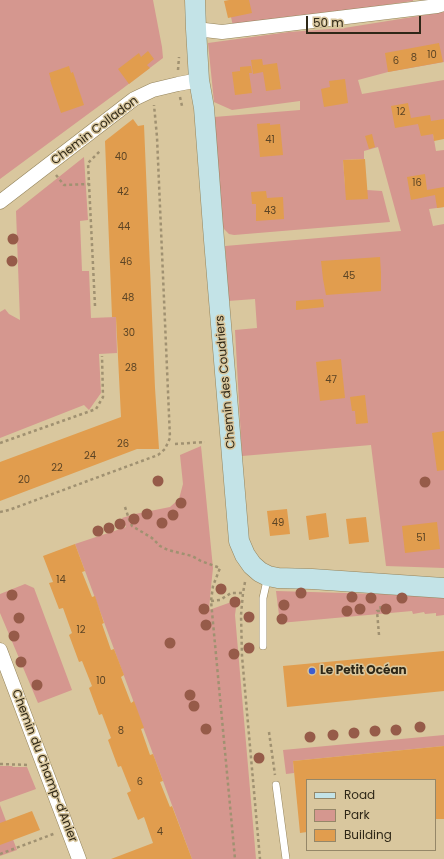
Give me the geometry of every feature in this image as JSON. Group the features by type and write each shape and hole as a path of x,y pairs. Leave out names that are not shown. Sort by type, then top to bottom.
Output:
{"street":[{"name":"Chemin des Coudriers","path":"195,0 199,80 204,108 214,248 239,541 250,562 260,572 268,576"},
{"path":"196,29 222,32 444,4"},
{"name":"Chemin Colladon","path":"0,202 134,99 153,90 199,80"},
{"path":"268,576 278,578 444,588"},
{"name":"Chemin du Champ-d'Anier","path":"0,650 79,859"}],"lane":[{"path":"263,646 263,598 268,576"},
{"path":"276,785 286,859"}],"path":[{"path":"0,512 158,455 165,449 170,438 158,145 154,105"},
{"path":"95,306 88,163 101,150"},
{"path":"56,175 64,185 89,184"},
{"path":"0,443 96,409 103,397 102,356"},
{"path":"175,444 205,442"},
{"path":"125,507 132,526 152,538 160,546 168,550 192,556 220,568 213,586 211,601 235,859"},
{"path":"211,601 220,600 231,593 243,593 241,615 242,656 260,859"},
{"path":"379,635 377,611 381,611 380,604"},
{"path":"269,732 276,785"},
{"path":"0,764 31,765"},
{"path":"0,854 56,833"}],"green space":[{"path":"0,0 153,0 163,58 0,179"},
{"path":"249,0 413,1 277,18 233,26 231,17"},
{"path":"444,12 444,62 388,72 358,80 362,94 444,80 444,126 432,128 436,151 444,150 444,207 429,209 433,226 444,224 444,568 386,566 371,445 242,456 235,330 257,328 255,299 228,301 225,246 401,231 378,147 364,151 364,159 343,160 345,185 367,190 382,191 390,222 234,235 229,234 224,229 222,224 214,117 300,110 300,101 232,110 214,102 208,43 289,32 344,28"},
{"path":"84,157 88,220 80,221 82,271 89,271 91,318 116,317 117,353 99,354 101,393 89,410 84,405 0,438 0,312 5,309 9,314 20,320 16,211"},
{"path":"201,446 213,568 209,610 237,600 235,615 256,859 192,859 75,544 126,527 122,518 170,507 179,499 183,484 180,455"},
{"path":"25,584 34,588 72,690 38,703 0,613 0,594"},
{"path":"276,591 415,595 444,598 444,615 436,616 436,613 425,614 424,612 413,614 412,611 280,623"},
{"path":"444,735 444,746 293,761 294,773 286,774 283,750"},
{"path":"0,766 27,767 36,789 0,802"},
{"path":"0,805 17,850 0,856"}],"building":[{"path":"249,0 252,13 228,18 224,1"},
{"path":"439,43 443,62 388,72 385,53"},
{"path":"148,51 154,59 147,65 150,68 129,84 118,69 139,53 141,57"},
{"path":"262,59 263,65 277,63 281,89 266,91 263,72 253,74 251,60"},
{"path":"69,66 71,73 73,72 84,105 61,113 49,73"},
{"path":"251,66 252,73 249,73 252,93 235,95 232,72 240,71 240,67"},
{"path":"345,79 348,103 324,107 321,89 330,87 329,81"},
{"path":"408,103 411,118 430,115 431,121 444,119 444,139 434,141 433,134 421,136 418,124 395,128 391,106"},
{"path":"133,119 138,126 144,125 159,449 137,449 0,501 0,462 121,417 116,317 112,317 105,141"},
{"path":"270,123 270,125 280,124 283,155 260,157 257,124"},
{"path":"372,134 375,147 369,149 365,136"},
{"path":"365,159 368,199 346,200 343,160"},
{"path":"425,174 427,190 444,187 444,207 437,208 435,195 411,200 407,177"},
{"path":"266,191 267,198 283,197 284,219 256,221 256,204 252,204 251,192"},
{"path":"380,257 381,291 326,295 321,261"},
{"path":"323,299 324,307 296,310 296,301"},
{"path":"341,359 345,398 320,401 316,362"},
{"path":"365,395 368,423 356,424 355,411 352,411 350,397"},
{"path":"444,431 444,470 437,471 432,433"},
{"path":"287,509 290,534 270,536 267,511"},
{"path":"326,513 329,537 309,540 306,516"},
{"path":"366,517 369,542 349,544 346,519"},
{"path":"437,522 440,549 405,553 402,526"},
{"path":"75,544 85,571 82,572 92,597 95,596 104,623 102,624 111,650 114,649 124,675 121,677 131,703 134,701 144,728 141,729 150,755 153,754 163,781 160,782 170,807 172,806 192,859 111,859 153,843 144,817 138,820 127,793 131,791 121,766 118,767 108,740 111,738 102,714 99,715 89,688 92,686 82,661 79,662 69,635 72,633 63,608 59,609 49,583 53,582 43,556"},
{"path":"444,651 444,691 287,707 283,666"},
{"path":"444,746 444,819 436,819 436,779 306,779 306,832 300,833 293,761"},
{"path":"32,811 40,830 0,845 0,823"}],"place":[{"name":"Le Petit Océan","path":"312,671"}]}
